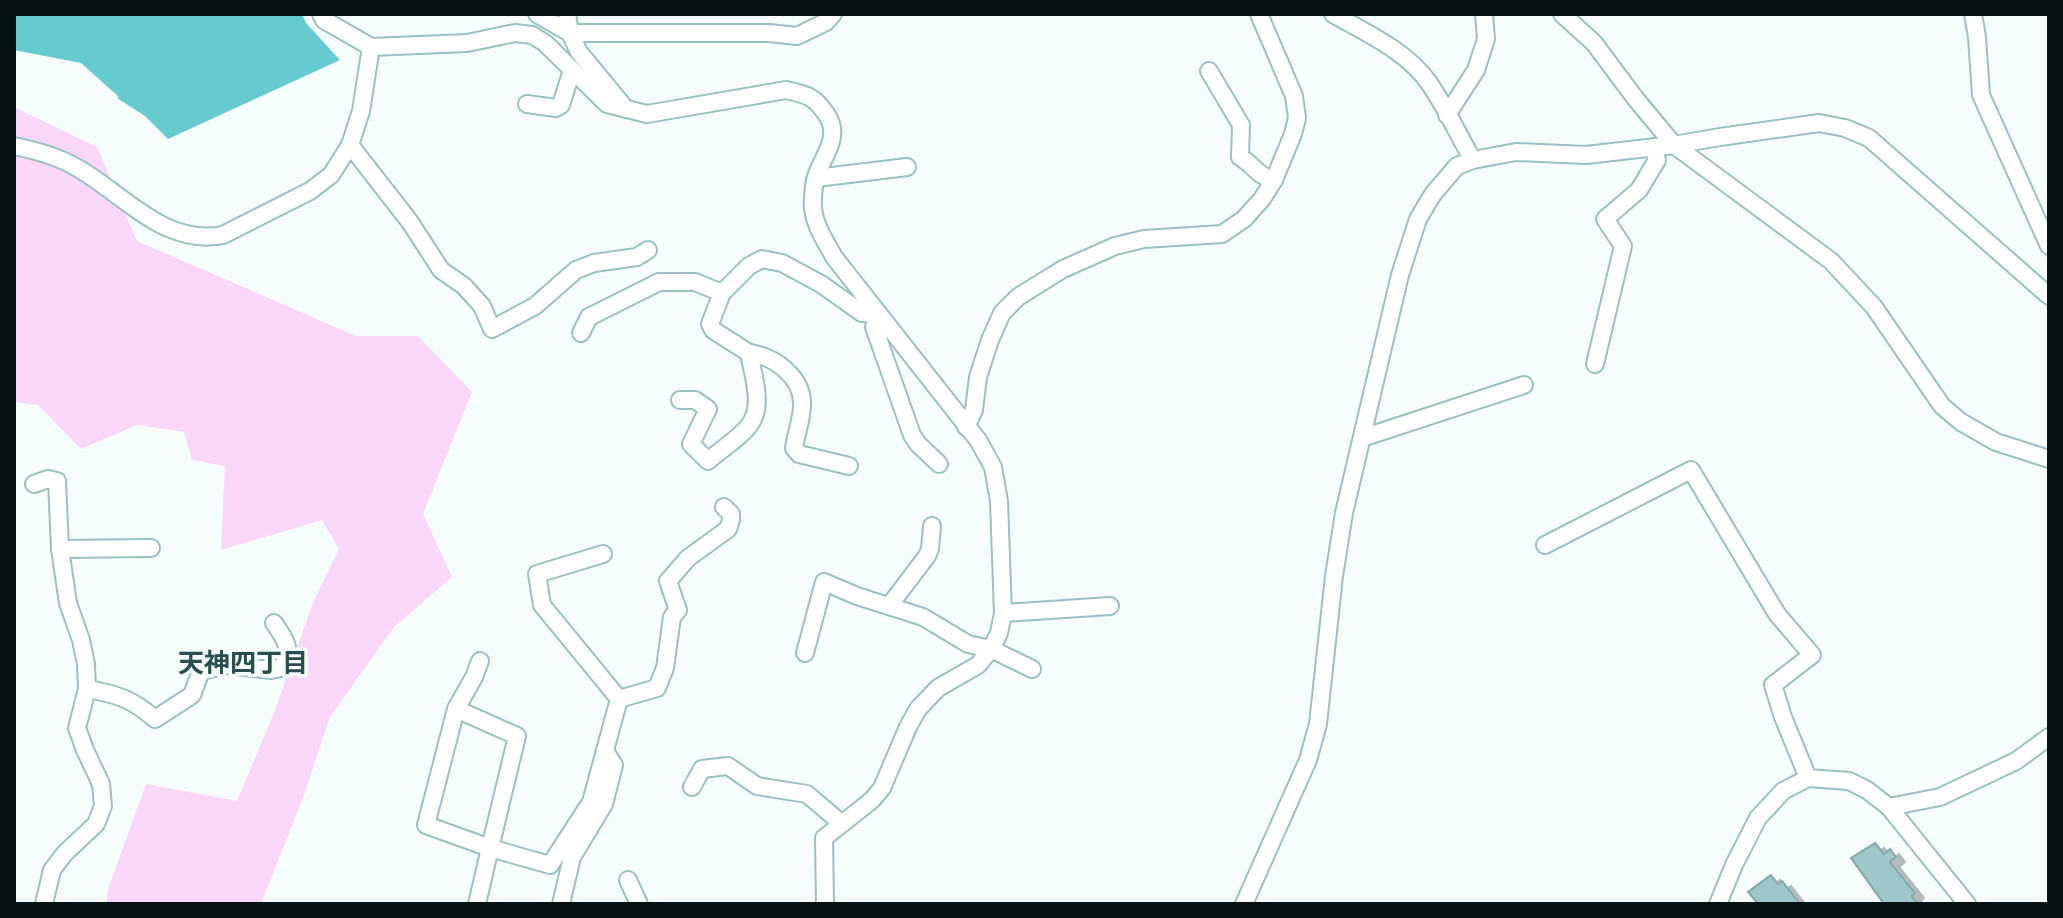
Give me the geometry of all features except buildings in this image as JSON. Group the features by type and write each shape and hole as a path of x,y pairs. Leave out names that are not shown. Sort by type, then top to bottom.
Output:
{"street":[{"path":"321,14 324,20 371,47 467,43 515,33 532,35 545,43 607,104 627,111 647,114 786,90 817,101 831,122 832,142 816,178 812,203 819,231 834,257 978,440 993,467 999,501 1003,613 999,633 978,665 938,688 918,709 882,788 872,800 824,838 825,904"},
{"path":"537,14 570,33 769,33 797,36 826,22 833,14"},
{"path":"567,14 570,33 579,52 627,111"},
{"path":"966,427 974,410 978,377 990,340 1002,313 1018,297 1063,269 1115,246 1144,239 1222,234 1244,219 1262,199 1274,180 1297,118 1294,96 1259,14"},
{"path":"1333,14 1385,44 1414,67 1428,82 1473,160"},
{"path":"1359,29 1368,14"},
{"path":"1447,115 1476,70 1486,39 1484,14"},
{"path":"1562,14 1594,43 1674,145 1831,261 1874,307 1942,406 1961,422 1996,442 2049,459"},
{"path":"1973,14 1981,95 2049,246"},
{"path":"14,146 73,165 157,224 180,233 211,238 223,235 310,191 331,175 350,145 361,111 371,47"},
{"path":"527,104 556,108 561,105 572,70"},
{"path":"1209,71 1241,125 1240,157 1263,178 1274,180"},
{"path":"1244,904 1308,760 1318,724 1344,513 1400,275 1418,219 1433,194 1457,166 1516,152 1586,155 1819,123 1845,128 1869,138 2049,296"},
{"path":"350,145 410,222 441,270 464,286 482,306 492,329 535,306 576,270 594,263 637,257 648,250"},
{"path":"1595,364 1623,246 1605,219 1639,190 1657,160 1653,147"},
{"path":"816,178 907,167"},
{"path":"849,466 799,454 794,448 802,404 799,387 786,368 749,353 713,330 710,324 722,293 749,266 762,259 782,263 821,284 862,313 878,314"},
{"path":"581,333 589,317 659,282 695,282 722,293"},
{"path":"878,314 874,327 912,435 939,464"},
{"path":"680,400 695,400 708,409 691,444 708,461 747,428 755,415 757,401 749,353"},
{"path":"1362,438 1524,385"},
{"path":"1545,545 1691,470 1777,614 1812,655 1773,685 1808,778"},
{"path":"34,484 48,479 57,481 60,549 68,603 86,664 87,689 77,728 101,784 103,806 96,824 52,870 44,904"},
{"path":"619,699 657,688 665,668 672,617 678,610 668,581 688,558 728,529 731,514 724,507"},
{"path":"889,606 927,556 932,526"},
{"path":"60,549 151,548"},
{"path":"603,554 537,574 542,605 619,699"},
{"path":"805,653 824,582 923,617 968,644 991,649 1032,669"},
{"path":"1003,613 1110,606"},
{"path":"87,689 137,703 155,719 192,695 201,671 227,665 271,670 281,668 287,660 287,643 274,623"},
{"path":"480,661 456,709 426,825 550,865 591,802 619,699"},
{"path":"456,709 517,736 477,904"},
{"path":"1889,807 1940,797 2016,761 2049,737"},
{"path":"561,904 572,857 604,804 614,765 605,751"},
{"path":"692,787 702,769 728,766 757,786 807,794 841,823"},
{"path":"1717,903 1758,818 1783,791 1808,778 1849,781 1889,807 1967,904"},
{"path":"628,880 639,904"}],"shaded area":[{"path":"14,107 97,147 137,241 356,336 418,336 472,392 423,514 452,577 394,627 330,717 303,798 261,904 106,904 108,889 146,784 237,801 274,713 313,603 339,549 322,520 221,550 225,466 192,460 184,432 137,425 81,449 38,405 14,402"}],"water":[{"path":"14,14 302,14 306,23 340,60 168,139 145,116 117,98 81,63 14,50"}],"district":[{"name":"天神四丁目","path":"243,663"}]}
